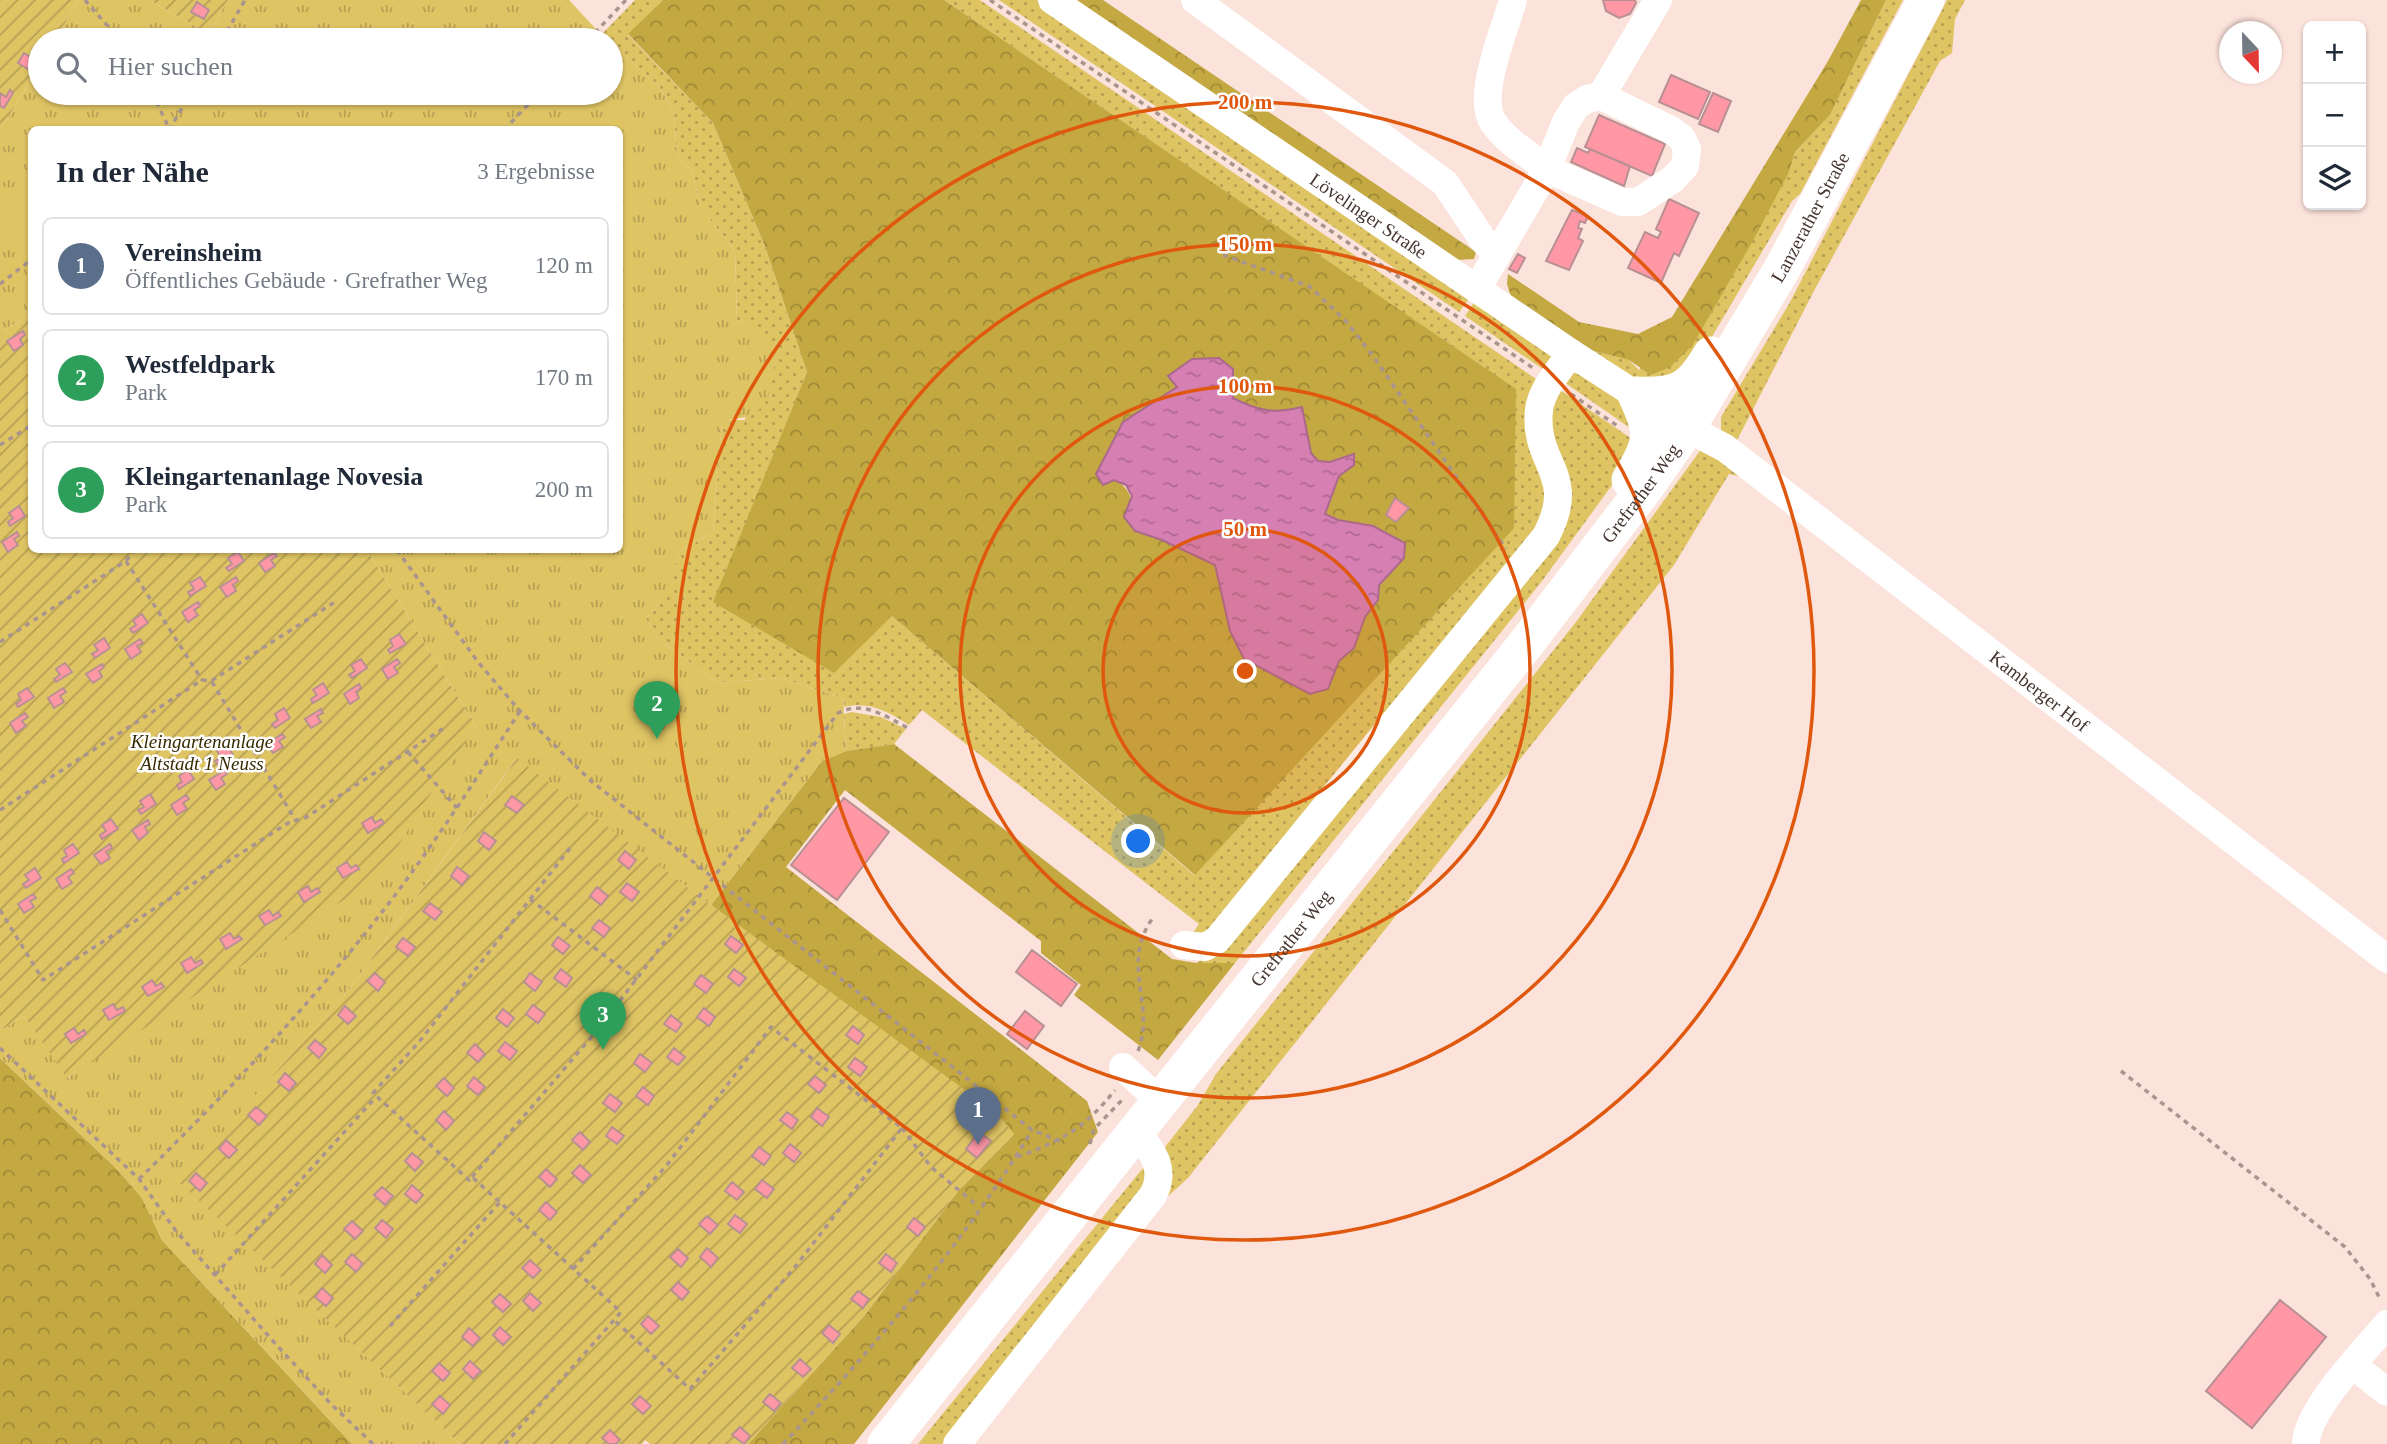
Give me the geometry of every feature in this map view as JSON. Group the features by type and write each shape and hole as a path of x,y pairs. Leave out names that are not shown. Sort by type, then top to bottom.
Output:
{"main road":[{"name":"Lanzerather Straße","path":"1687,428 1782,269 1926,0"},
{"path":"1525,645 1528,619 1649,449 1651,433 1640,406 1684,389 1698,377 1743,303 1782,269"},
{"name":"Grefrather Weg","path":"886,1444 1593,559 1687,428"}],"street":[{"name":"Lövelinger Straße","path":"1052,0 1571,353 1640,406 1687,428"},
{"path":"1195,0 1445,183 1483,240 1497,255"},
{"path":"1477,289 1547,169 1576,106 1587,99 1601,96 1682,138 1687,149 1685,166 1673,179 1638,202 1622,202 1547,169 1505,137 1491,119 1487,103 1490,80 1513,0"},
{"path":"1601,96 1658,0"},
{"path":"1184,944 1205,947 1217,940 1546,536 1556,516 1560,499 1558,482 1541,440 1541,399 1571,353"},
{"name":"Kamberger Hof","path":"1687,428 1725,448 2387,959"},
{"path":"1126,1070 1160,1101"},
{"path":"957,1444 1159,1185 1159,1168 1136,1130"},
{"path":"2306,1444 2314,1418 2387,1324"},
{"path":"2354,1366 2387,1392"}],"path":[{"path":"85,0 110,28"},
{"path":"229,28 245,0"},
{"path":"599,28 626,0"},
{"path":"990,0 1629,433 1635,432 1640,406"},
{"path":"158,105 168,126"},
{"path":"172,126 184,105"},
{"path":"509,126 528,105"},
{"path":"1223,256 1310,286 1345,320 1520,568"},
{"path":"0,284 28,262"},
{"path":"0,445 28,428"},
{"path":"0,642 126,561 133,553"},
{"path":"399,553 478,662 520,711 591,780 712,879 1032,1130 1060,1141"},
{"path":"126,561 202,680"},
{"path":"0,810 202,680 211,681 338,600"},
{"path":"211,681 296,821"},
{"path":"570,848 419,1042 373,1093 469,1180 637,980 838,713 849,708 862,707 908,728"},
{"path":"139,1179 208,1112 382,912 457,808 520,711"},
{"path":"0,910 43,980 444,728"},
{"path":"408,751 457,808"},
{"path":"530,899 637,980"},
{"path":"1015,1158 1060,1141 1096,1114 1126,1070 1144,1027 1136,953 1141,935 1152,919"},
{"path":"573,1269 667,1165 771,1027 902,1128 931,1167 979,1207"},
{"path":"0,1048 139,1179 176,1231 331,1405 373,1444"},
{"path":"2121,1071 2345,1247 2370,1279 2382,1301 2387,1324"},
{"path":"215,1275 377,1096"},
{"path":"614,1320 690,1389 795,1267 902,1128"},
{"path":"783,1444 844,1379 908,1302 1015,1158 1032,1130"},
{"path":"472,1177 621,1312 505,1444"},
{"path":"390,1326 500,1202"}],"green space":[{"path":"0,0 79,0 62,28 28,28 28,84 0,131"},
{"path":"79,0 149,0 198,28 62,28"},
{"path":"149,0 228,0 212,28 198,28"},
{"path":"228,0 569,0 595,28 212,28"},
{"path":"635,0 663,0 628,35 713,123 765,246 807,372 714,602 892,616 1194,875 1516,390 944,0 980,0 1542,383 1549,512 1209,935 1190,937 1199,924 922,710 909,725 886,712 870,707 844,707 843,698 780,678 718,683 659,640 646,619 671,585 679,552 713,532 722,420 745,420 752,327 737,321 735,251 701,208 692,171 677,156 674,113 659,86 623,54 623,28 608,28"},
{"path":"663,0 944,0 1516,389 1514,528 1195,875 892,616 834,673 713,602 807,372 765,246 713,123 628,34","holes":["1233,370 1232,397 1266,410 1301,407 1311,453 1318,461 1354,465 1339,476 1325,513 1338,520 1373,526 1405,543 1404,558 1379,586 1378,600 1365,617 1354,648 1339,661 1328,689 1230,631 1215,565 1162,540 1134,531 1130,495 1114,479 1123,422 1178,387"]},
{"path":"999,0 1037,0 1472,295 1459,312"},
{"path":"1068,0 1103,0 1476,252 1474,259 1457,260"},
{"path":"1861,0 1886,0 1830,115 1795,152 1789,172 1754,239 1692,346 1670,367 1651,375 1629,360 1586,349 1513,303 1507,284 1508,274 1579,322 1638,334 1672,317 1828,61"},
{"path":"1886,0 1903,0 1800,194 1792,201 1690,374 1645,387 1586,349 1629,360 1639,370 1789,172 1795,152 1830,115"},
{"path":"1947,0 1965,0 1955,19 1952,53 1940,61 1815,289 1733,448 1721,434 1721,417 1789,304"},
{"path":"623,54 659,86 674,113 677,156 692,171 701,208 735,251 737,321 752,327 775,354 769,393 759,410 738,419 722,420 713,532 679,552 671,586 646,619 659,640 718,683 780,678 843,698 846,751 822,761 711,905 516,759 351,987 180,1182 460,1444 352,1444 162,1240 142,1198 117,1169 0,1058 0,1025 3,1029 24,1016 68,1078 434,780 437,784 476,726 369,553 623,553 623,126 28,126 28,315 0,333 0,131 28,84 28,105 623,105"},
{"path":"28,192 28,240 13,252 0,234 0,215"},
{"path":"1477,298 1551,354 1552,366 1547,372 1465,316"},
{"name":"Kleingartenanlage Altstadt 1 Neuss","path":"28,315 28,553 369,553 476,726 438,784 434,780 429,785 433,790 378,878 67,1078 24,1016 3,1029 0,1025 0,333"},
{"path":"1573,373 1588,375 1631,405 1633,430 1561,380"},
{"path":"1556,387 1632,439 1634,455 1542,581 1235,963 1196,963 1222,944 1551,542 1549,438"},
{"path":"1702,448 1757,480 1729,474 1674,565 1188,1178 1155,1208 1170,1169 1165,1147 1198,1105 1216,1074 1576,622"},
{"path":"852,712 881,717 906,729 894,744 846,751 844,714"},
{"path":"894,744 1172,959 1196,963 1235,963 1158,1060 1074,995 1081,985 1041,953 1041,941 845,790 786,867 1087,1101 1098,1132 854,1444 748,1444 864,1316 959,1190 1014,1134 711,905 822,761 846,751"},
{"path":"517,758 711,905 998,1114 1014,1134 959,1190 864,1316 748,1444 650,1444 645,1440 642,1444 460,1444 179,1182 351,987"},
{"path":"0,1058 117,1169 142,1198 162,1240 352,1444 0,1444"},
{"path":"1143,1168 1150,1173 1149,1189 952,1444 918,1444"}],"water":[{"path":"1219,358 1233,369 1233,398 1266,410 1302,407 1311,453 1318,461 1330,462 1354,454 1354,465 1339,476 1325,514 1338,520 1373,526 1405,543 1404,558 1379,585 1378,600 1365,617 1354,648 1339,661 1328,689 1310,694 1244,659 1230,631 1215,565 1162,540 1135,531 1124,517 1132,496 1126,485 1114,480 1103,485 1096,474 1123,422 1177,387 1168,376 1192,359"}],"building":[{"path":"1603,0 1635,0 1636,3 1630,14 1619,18 1606,11"},
{"path":"197,2 209,10 204,19 191,12"},
{"path":"24,53 28,56 28,69 18,63"},
{"path":"1671,75 1710,92 1698,119 1659,102"},
{"path":"10,90 13,93 4,108 0,106 0,93 6,97"},
{"path":"1713,93 1731,101 1718,132 1699,124"},
{"path":"1599,115 1665,144 1652,176 1585,147"},
{"path":"1577,148 1588,153 1590,149 1630,166 1624,186 1571,162"},
{"path":"1669,199 1699,213 1679,256 1674,253 1661,283 1628,268 1645,232 1658,238 1661,232 1656,229"},
{"path":"1572,210 1588,216 1585,223 1580,221 1578,228 1582,229 1578,238 1583,241 1569,270 1546,261"},
{"path":"1518,254 1525,258 1517,273 1509,269"},
{"path":"23,331 25,335 20,339 23,345 14,351 7,341"},
{"path":"1395,498 1409,508 1396,522 1386,515"},
{"path":"19,506 25,516 10,526 8,522 13,518 9,513"},
{"path":"17,532 19,536 14,539 18,545 8,552 2,542"},
{"path":"239,553 244,561 229,571 226,568 232,564 228,558"},
{"path":"274,553 277,556 271,560 275,566 265,572 259,563"},
{"path":"200,577 206,586 190,596 188,592 194,589 190,583"},
{"path":"236,577 238,581 233,585 236,591 227,597 220,587"},
{"path":"198,602 200,606 194,610 198,615 188,622 182,612"},
{"path":"142,614 148,623 133,633 130,629 136,625 133,620"},
{"path":"399,634 406,644 390,653 388,650 393,646 390,640"},
{"path":"104,638 110,648 95,658 92,654 98,650 94,645"},
{"path":"140,639 143,643 137,646 141,652 131,659 125,649"},
{"path":"361,659 367,668 352,678 349,675 355,671 351,665"},
{"path":"397,659 400,663 394,667 398,673 388,679 382,669"},
{"path":"65,663 72,672 56,682 54,679 60,675 56,669"},
{"path":"102,664 104,667 99,671 102,677 93,683 86,674"},
{"path":"323,683 329,693 313,703 311,699 317,695 313,690"},
{"path":"359,684 361,688 356,692 359,698 350,704 344,694"},
{"path":"27,688 34,697 18,707 16,704 21,700 18,694"},
{"path":"63,688 66,692 60,696 64,702 54,708 48,698"},
{"path":"284,708 290,718 275,728 272,724 278,720 275,714"},
{"path":"321,709 323,713 317,716 321,722 311,728 305,719"},
{"path":"25,713 28,717 22,721 26,726 16,733 10,723"},
{"path":"282,734 285,737 279,741 283,747 273,753 267,744"},
{"path":"227,745 233,755 218,765 215,761 221,757 217,751"},
{"path":"188,770 194,779 179,789 177,785 182,782 179,776"},
{"path":"225,770 227,774 221,778 225,784 216,790 209,780"},
{"path":"150,794 156,804 141,814 138,810 144,807 140,801"},
{"path":"186,795 189,799 183,803 187,809 177,815 171,805"},
{"path":"512,796 524,805 517,813 505,805"},
{"path":"844,798 889,832 837,900 791,865"},
{"path":"372,817 375,823 381,819 384,823 368,833 362,823"},
{"path":"111,819 118,829 102,839 100,835 106,831 102,825"},
{"path":"148,820 150,824 145,827 148,833 139,840 132,830"},
{"path":"484,832 496,841 489,850 478,841"},
{"path":"73,844 79,853 64,863 62,859 67,856 64,850"},
{"path":"110,844 112,848 106,852 110,858 101,864 94,855"},
{"path":"625,851 636,860 629,869 618,860"},
{"path":"347,862 351,868 356,865 359,869 343,878 337,868"},
{"path":"457,867 469,876 462,885 451,876"},
{"path":"35,868 41,878 26,888 23,884 29,880 25,875"},
{"path":"71,869 74,873 68,877 72,883 62,889 56,879"},
{"path":"627,883 639,892 632,901 620,892"},
{"path":"308,886 311,892 317,888 320,892 304,902 298,892"},
{"path":"597,887 608,896 601,905 590,896"},
{"path":"33,894 36,898 30,901 34,907 24,913 18,904"},
{"path":"430,903 442,912 435,920 423,911"},
{"path":"269,910 273,916 278,912 281,916 265,925 259,916"},
{"path":"599,920 610,928 604,937 592,928"},
{"path":"230,933 234,939 239,936 242,939 226,949 220,939"},
{"path":"731,936 743,945 736,953 725,944"},
{"path":"558,937 570,946 563,954 552,945"},
{"path":"403,938 415,947 408,956 396,947"},
{"path":"1032,950 1077,984 1061,1006 1016,972"},
{"path":"191,957 195,963 201,960 203,963 187,973 181,963"},
{"path":"561,969 572,978 566,987 554,978"},
{"path":"734,969 746,978 739,986 728,977"},
{"path":"375,973 385,982 378,991 367,981"},
{"path":"530,973 542,982 535,991 524,982"},
{"path":"701,975 713,984 706,993 694,984"},
{"path":"152,980 156,986 161,983 164,987 148,996 142,987"},
{"path":"113,1004 117,1010 123,1007 125,1011 109,1020 103,1010"},
{"path":"533,1005 545,1014 538,1023 526,1014"},
{"path":"345,1006 356,1016 348,1024 338,1015"},
{"path":"704,1008 715,1017 709,1026 697,1017"},
{"path":"503,1009 514,1018 507,1027 496,1018"},
{"path":"1025,1011 1044,1026 1027,1049 1007,1034"},
{"path":"671,1015 682,1024 676,1032 664,1024"},
{"path":"853,1026 864,1035 858,1044 846,1035"},
{"path":"74,1028 78,1034 84,1030 86,1034 71,1043 65,1034"},
{"path":"315,1040 326,1049 319,1058 308,1048"},
{"path":"505,1042 517,1051 510,1060 498,1051"},
{"path":"475,1044 485,1054 478,1062 467,1053"},
{"path":"674,1048 685,1057 678,1065 667,1057"},
{"path":"640,1054 652,1063 645,1072 634,1063"},
{"path":"855,1058 867,1067 860,1076 848,1067"},
{"path":"285,1073 296,1083 289,1091 278,1082"},
{"path":"815,1076 826,1085 819,1093 808,1084"},
{"path":"474,1077 485,1087 478,1095 467,1086"},
{"path":"444,1078 454,1088 447,1096 436,1086"},
{"path":"643,1087 654,1096 648,1105 636,1096"},
{"path":"610,1094 622,1103 615,1112 603,1103"},
{"path":"256,1107 267,1116 259,1125 248,1115"},
{"path":"817,1108 829,1117 822,1126 811,1117"},
{"path":"444,1111 454,1121 446,1130 436,1120"},
{"path":"787,1112 798,1120 792,1129 780,1120"},
{"path":"612,1127 624,1136 617,1144 606,1136"},
{"path":"580,1132 590,1142 583,1150 572,1140"},
{"path":"979,1132 991,1141 977,1158 966,1149"},
{"path":"226,1140 237,1150 229,1158 219,1149"},
{"path":"790,1144 801,1153 794,1162 783,1153"},
{"path":"759,1147 771,1156 764,1165 752,1156"},
{"path":"412,1153 423,1162 415,1171 405,1161"},
{"path":"580,1165 591,1175 583,1183 572,1173"},
{"path":"546,1169 557,1179 550,1187 539,1177"},
{"path":"196,1173 207,1183 200,1191 189,1181"},
{"path":"762,1180 774,1189 767,1198 755,1189"},
{"path":"732,1182 744,1192 737,1200 725,1191"},
{"path":"412,1185 423,1195 416,1203 405,1194"},
{"path":"382,1187 393,1196 385,1205 374,1195"},
{"path":"546,1202 557,1212 550,1220 539,1210"},
{"path":"735,1215 747,1224 740,1233 728,1224"},
{"path":"707,1216 718,1225 710,1234 699,1224"},
{"path":"914,1218 925,1227 918,1236 907,1227"},
{"path":"382,1220 393,1229 386,1238 375,1228"},
{"path":"352,1221 363,1231 355,1239 344,1229"},
{"path":"707,1248 718,1258 711,1267 700,1257"},
{"path":"678,1249 688,1258 681,1267 670,1257"},
{"path":"352,1254 363,1264 356,1272 345,1262"},
{"path":"886,1254 897,1263 891,1272 879,1263"},
{"path":"322,1255 332,1265 325,1273 315,1264"},
{"path":"530,1260 541,1270 533,1278 522,1268"},
{"path":"678,1282 689,1292 682,1300 671,1290"},
{"path":"322,1288 333,1298 326,1306 315,1297"},
{"path":"858,1291 869,1299 863,1308 851,1299"},
{"path":"530,1293 541,1303 533,1311 523,1301"},
{"path":"500,1294 511,1304 503,1312 492,1302"},
{"path":"2280,1300 2326,1337 2252,1428 2206,1391"},
{"path":"648,1316 659,1326 651,1334 641,1324"},
{"path":"829,1325 840,1334 833,1343 822,1333"},
{"path":"500,1327 511,1337 503,1345 493,1335"},
{"path":"469,1328 480,1338 473,1346 462,1337"},
{"path":"800,1359 811,1369 803,1377 792,1368"},
{"path":"470,1361 481,1371 473,1379 463,1369"},
{"path":"439,1363 450,1373 443,1381 432,1371"},
{"path":"770,1394 781,1403 774,1411 763,1402"},
{"path":"440,1396 450,1405 443,1414 432,1404"},
{"path":"640,1396 651,1406 643,1414 632,1404"},
{"path":"740,1427 750,1436 744,1444 732,1435"},
{"path":"610,1430 620,1440 616,1444 609,1444 602,1438"}],"place":[{"name":"Westfeldpark","path":"657,739"},
{"name":"Kleingartenanlage Novesia","path":"603,1050"},
{"name":"Vereinsheim","path":"978,1145"}]}
